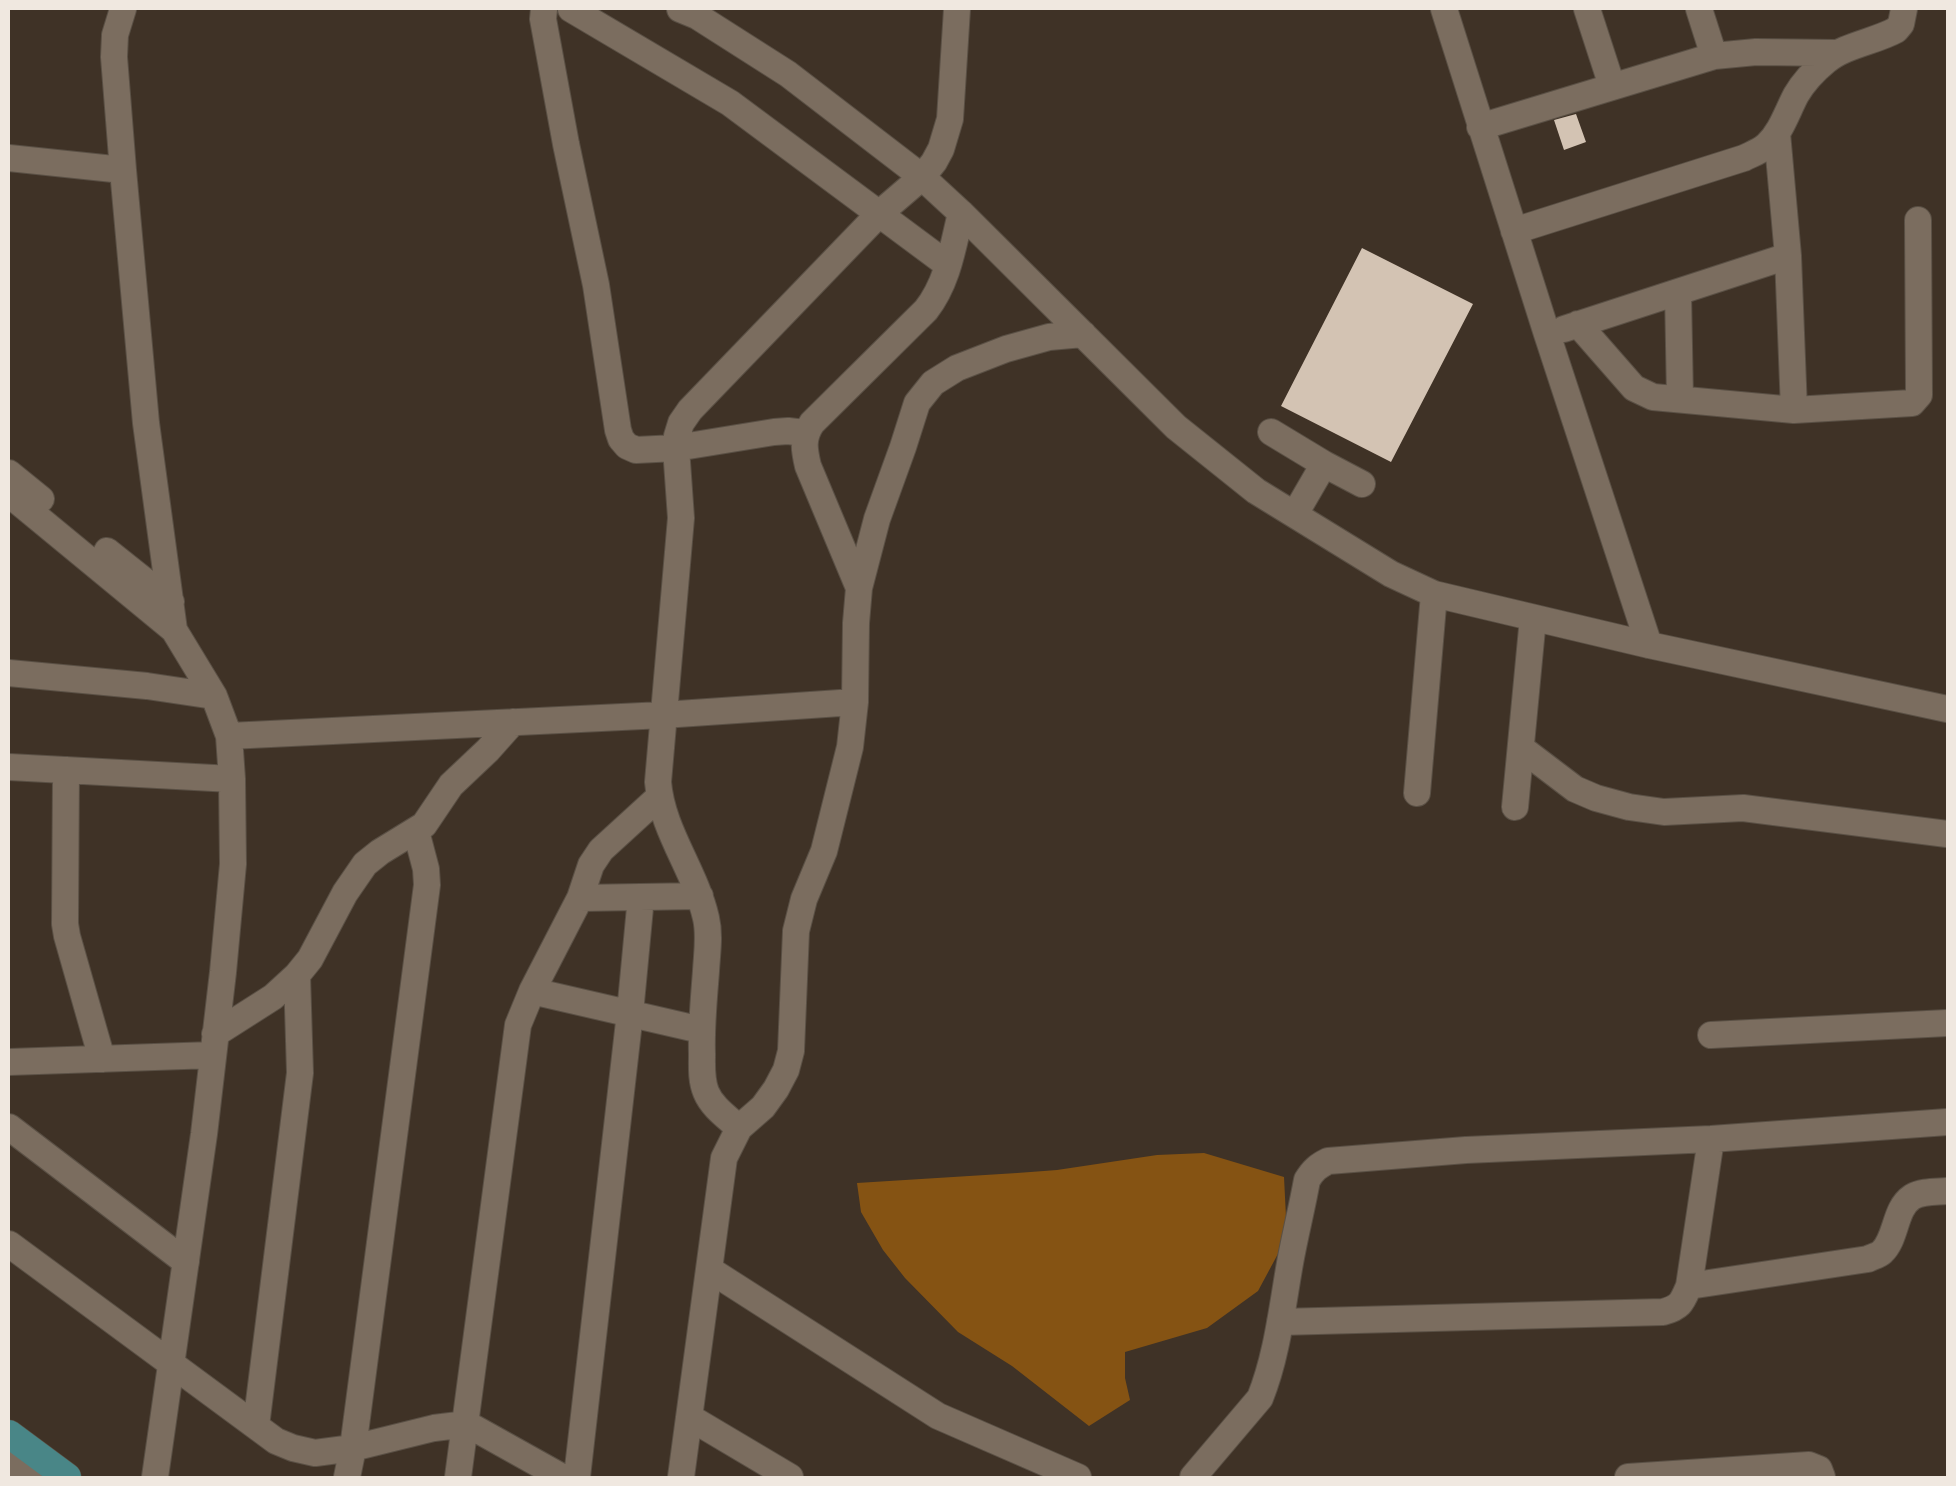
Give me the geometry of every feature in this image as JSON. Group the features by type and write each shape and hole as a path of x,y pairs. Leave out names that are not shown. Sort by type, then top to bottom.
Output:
{"main road":[{"path":"9,1434 67,1477"}],"street":[{"path":"123,9 115,35 114,57 123,170 146,423 174,630"},
{"path":"544,9 543,19 566,144 596,285 618,430 621,439 627,446 636,450 676,448 774,432 806,433"},
{"path":"570,9 730,103 948,264"},
{"path":"680,9 696,16 788,74 922,177 961,212 1176,427 1256,491 1391,574 1434,594 1649,645 1947,709"},
{"path":"739,1128 712,1103 702,1078 701,1030 708,942 707,920 700,896 663,816 659,798 658,782 663,715 681,518 676,448 677,436 681,423 690,410 880,213 922,177 934,162 941,149 950,119 957,9"},
{"path":"1444,9 1549,342 1649,645"},
{"path":"1587,9 1612,86"},
{"path":"1700,9 1714,56"},
{"path":"1514,231 1744,158 1767,145 1777,133 1797,93 1826,60 1838,53 1896,30 1901,24 1904,9"},
{"path":"1480,126 1727,53 1838,53"},
{"path":"1777,133 1788,256 1794,410"},
{"path":"9,158 123,170"},
{"path":"859,588 808,466 804,451 806,433 812,423 926,310 936,297 948,264 961,212"},
{"path":"1578,324 1634,388 1652,397 1794,410 1906,405 1916,400 1919,395 1918,220"},
{"path":"1549,342 1578,324 1788,256"},
{"path":"1678,292 1680,400"},
{"path":"681,1477 724,1158 739,1128 763,1107 786,1070 791,1051 796,932 804,899 824,851 850,747 855,702 856,623 859,588 877,519 917,403 933,383 957,368 1006,349 1049,337 1083,334"},
{"path":"1270,432 1362,484"},
{"path":"1295,514 1324,464"},
{"path":"9,473 171,602"},
{"path":"9,494 174,630 214,696 229,736 232,779 233,864 214,1045 186,1262 155,1477"},
{"path":"1417,793 1434,594"},
{"path":"1515,807 1533,618"},
{"path":"9,673 148,686 214,696"},
{"path":"229,736 663,715 855,702"},
{"path":"9,1062 102,1059 214,1045 297,975 310,959 344,893 365,864 380,852 416,831 431,816 451,785 488,750 513,722"},
{"path":"1521,748 1575,789 1596,798 1629,807 1664,812 1743,808 1947,834"},
{"path":"9,766 232,779"},
{"path":"66,770 65,924 102,1059"},
{"path":"458,1477 518,1025 532,990 580,898 591,865 601,850 659,798"},
{"path":"347,1477 353,1448 427,885 426,869 416,831"},
{"path":"580,898 700,896"},
{"path":"577,1477 630,1014 641,897"},
{"path":"256,1426 300,1072 297,975"},
{"path":"532,990 701,1030"},
{"path":"1711,1035 1947,1022"},
{"path":"1193,1477 1260,1398 1266,1382 1280,1322 1307,1180 1318,1166 1328,1161 1466,1150 1711,1139 1947,1122"},
{"path":"9,1127 186,1262"},
{"path":"1280,1322 1663,1312 1676,1308 1683,1301 1689,1286 1711,1139"},
{"path":"1689,1286 1868,1260 1882,1252 1890,1240 1905,1204 1913,1197 1928,1192 1947,1191"},
{"path":"9,1244 276,1441 293,1448 316,1452 353,1448 434,1428 466,1424 562,1477"},
{"path":"710,1270 938,1416 1078,1477"},
{"path":"689,1417 790,1477"},
{"path":"9,1462 28,1477"},
{"path":"1628,1477 1809,1465 1819,1469 1822,1477"}],"shaded area":[{"path":"1204,1153 1284,1177 1287,1237 1258,1291 1207,1328 1125,1352 1125,1378 1130,1400 1089,1426 1012,1366 958,1332 905,1278 883,1250 861,1212 857,1183 1057,1170 1157,1155"}],"building":[{"path":"1576,114 1586,142 1564,150 1554,120"},
{"path":"1362,248 1473,304 1391,462 1281,406"}]}
